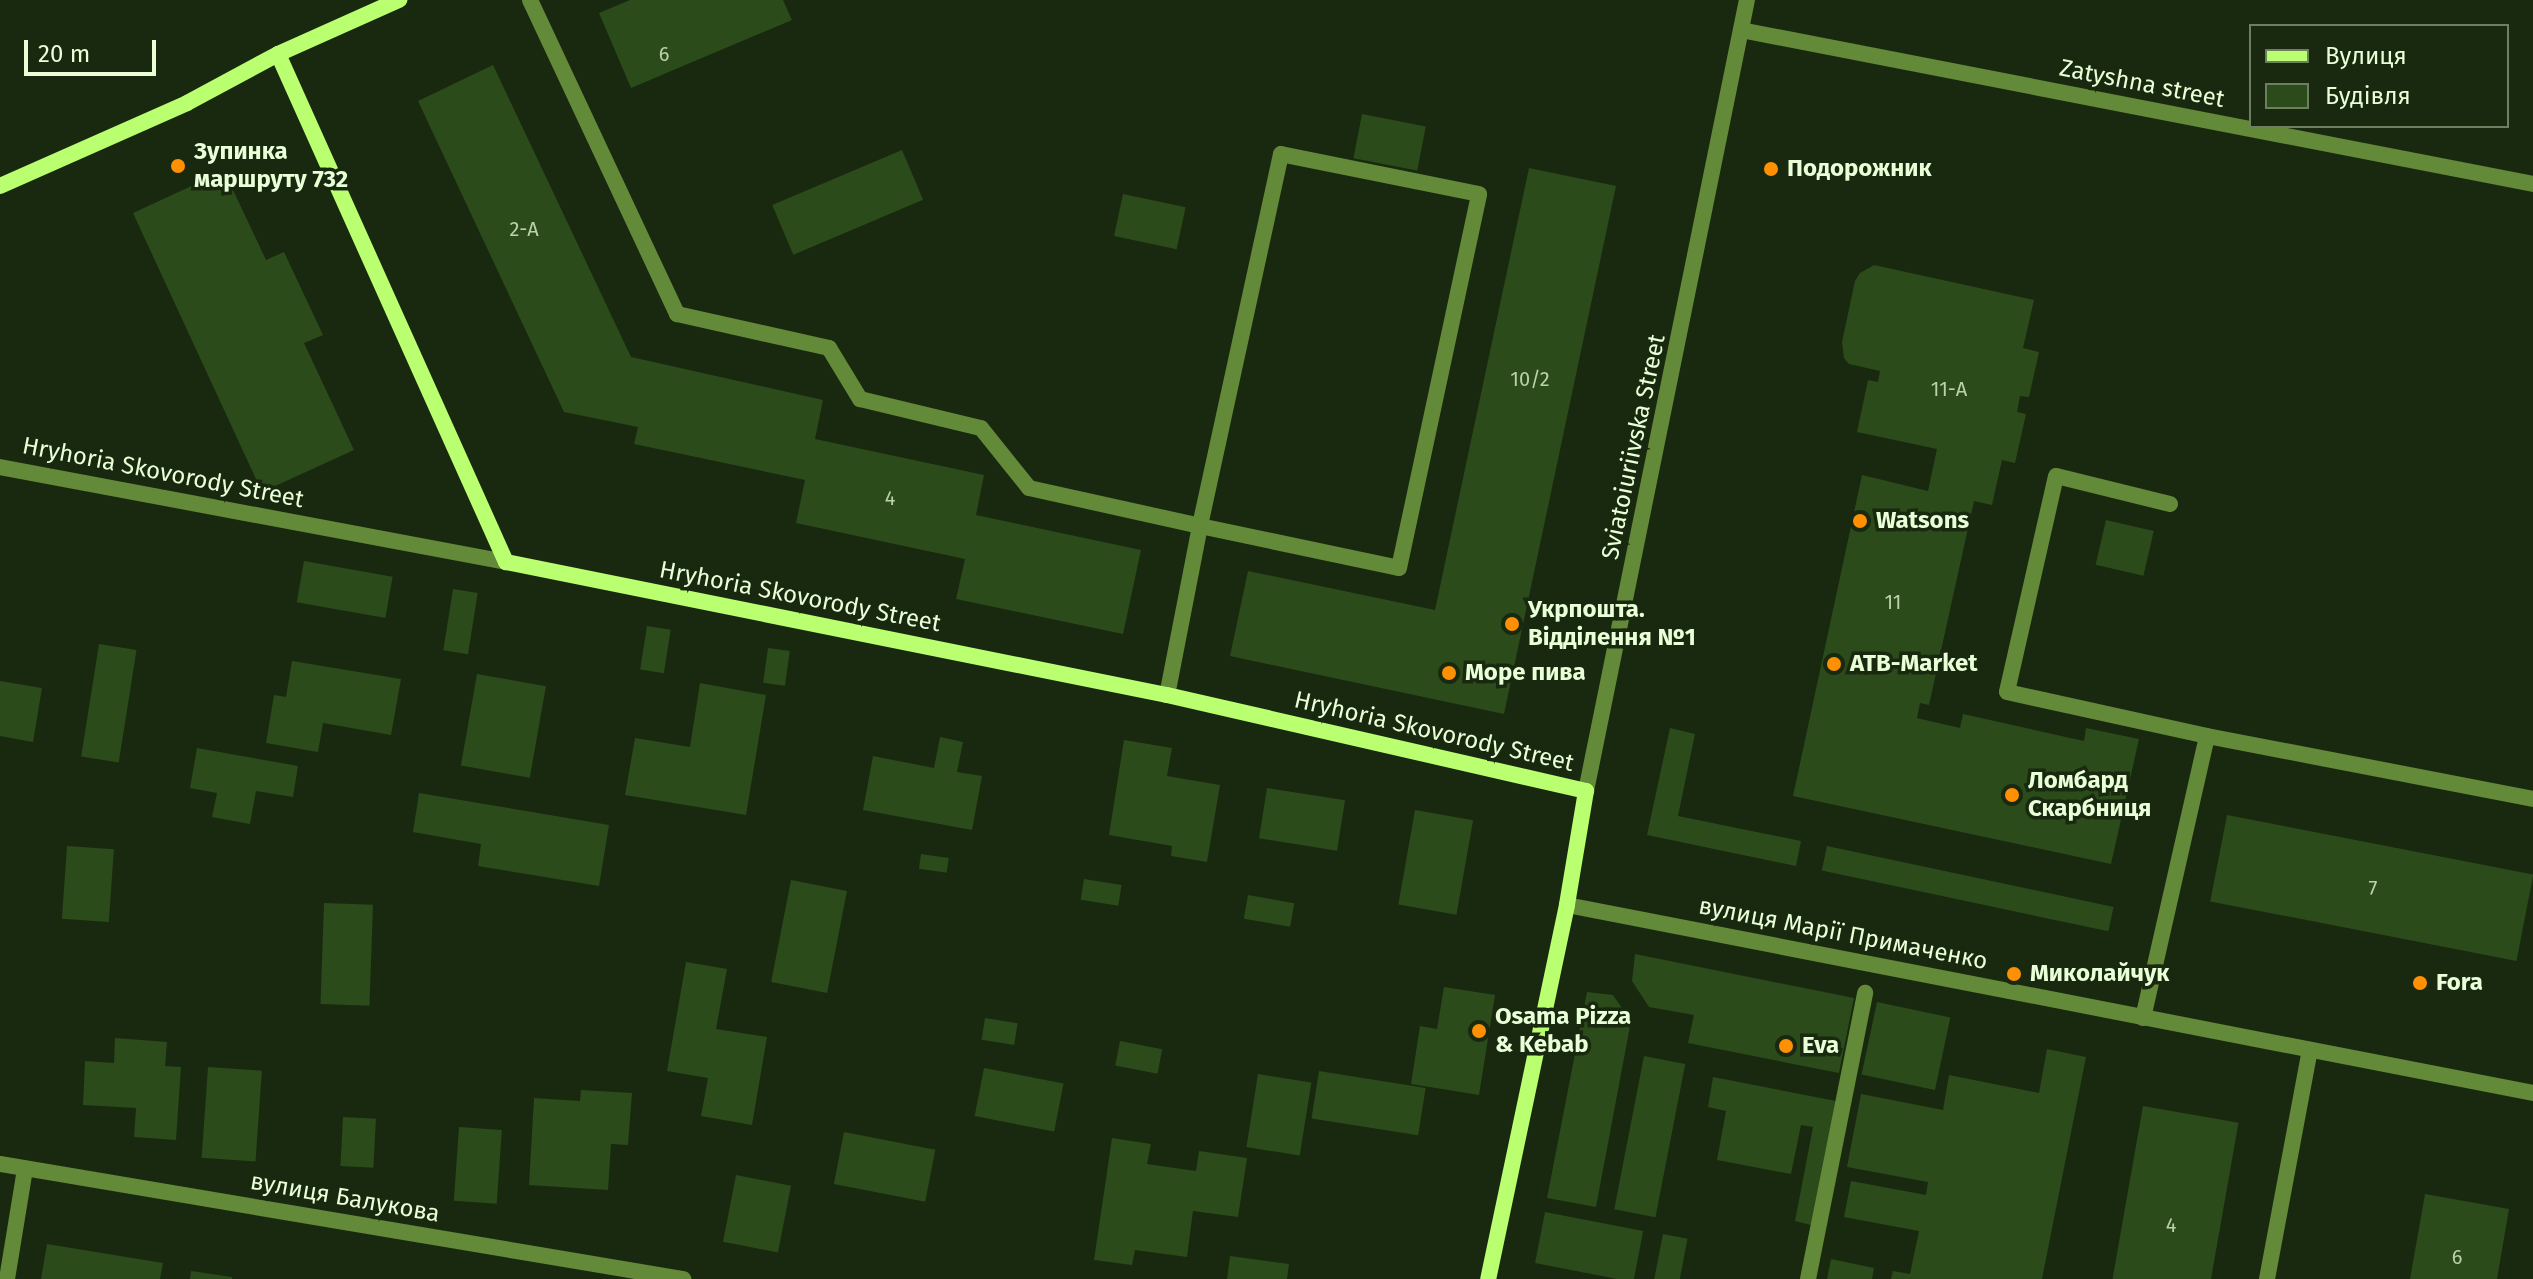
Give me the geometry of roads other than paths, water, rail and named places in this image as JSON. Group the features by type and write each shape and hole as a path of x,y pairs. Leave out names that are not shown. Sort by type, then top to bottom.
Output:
{"street":[{"path":"0,186 187,103 278,54 399,0"},
{"path":"530,0 677,314 829,348 860,399 981,428 1029,488 1200,526 1399,568 1479,194 1281,154 1200,526 1167,695"},
{"name":"Sviatoiuriivska Street","path":"1488,1279 1567,905 1586,791 1671,388 1747,0"},
{"name":"Zatyshna street","path":"1741,30 2533,184"},
{"path":"278,54 506,562"},
{"name":"Hryhoria Skovorody Street","path":"0,467 506,562 1167,695 1586,791"},
{"path":"2170,504 2056,476 2007,692 2207,736 2533,799"},
{"path":"2143,1018 2207,736"},
{"name":"вулиця Марії Примаченко","path":"1567,905 2533,1093"},
{"path":"1808,1279 1865,993"},
{"path":"2267,1279 2310,1050"},
{"name":"вулиця Балукова","path":"0,1164 683,1279"},
{"path":"7,1279 25,1169"}],"place":[{"name":"Зупинка маршруту 732","path":"178,166"},
{"name":"Подорожник","path":"1771,169"},
{"name":"Watsons","path":"1860,521"},
{"name":"Укрпошта. Відділення №1","path":"1512,624"},
{"name":"ATB-Market","path":"1834,664"},
{"name":"Море пива","path":"1449,673"},
{"name":"Ломбард Скарбниця","path":"2012,795"},
{"name":"Миколайчук","path":"2014,974"},
{"name":"Fora","path":"2420,983"},
{"name":"Osama Pizza & Kebab","path":"1479,1031"},
{"name":"Eva","path":"1786,1046"}]}
